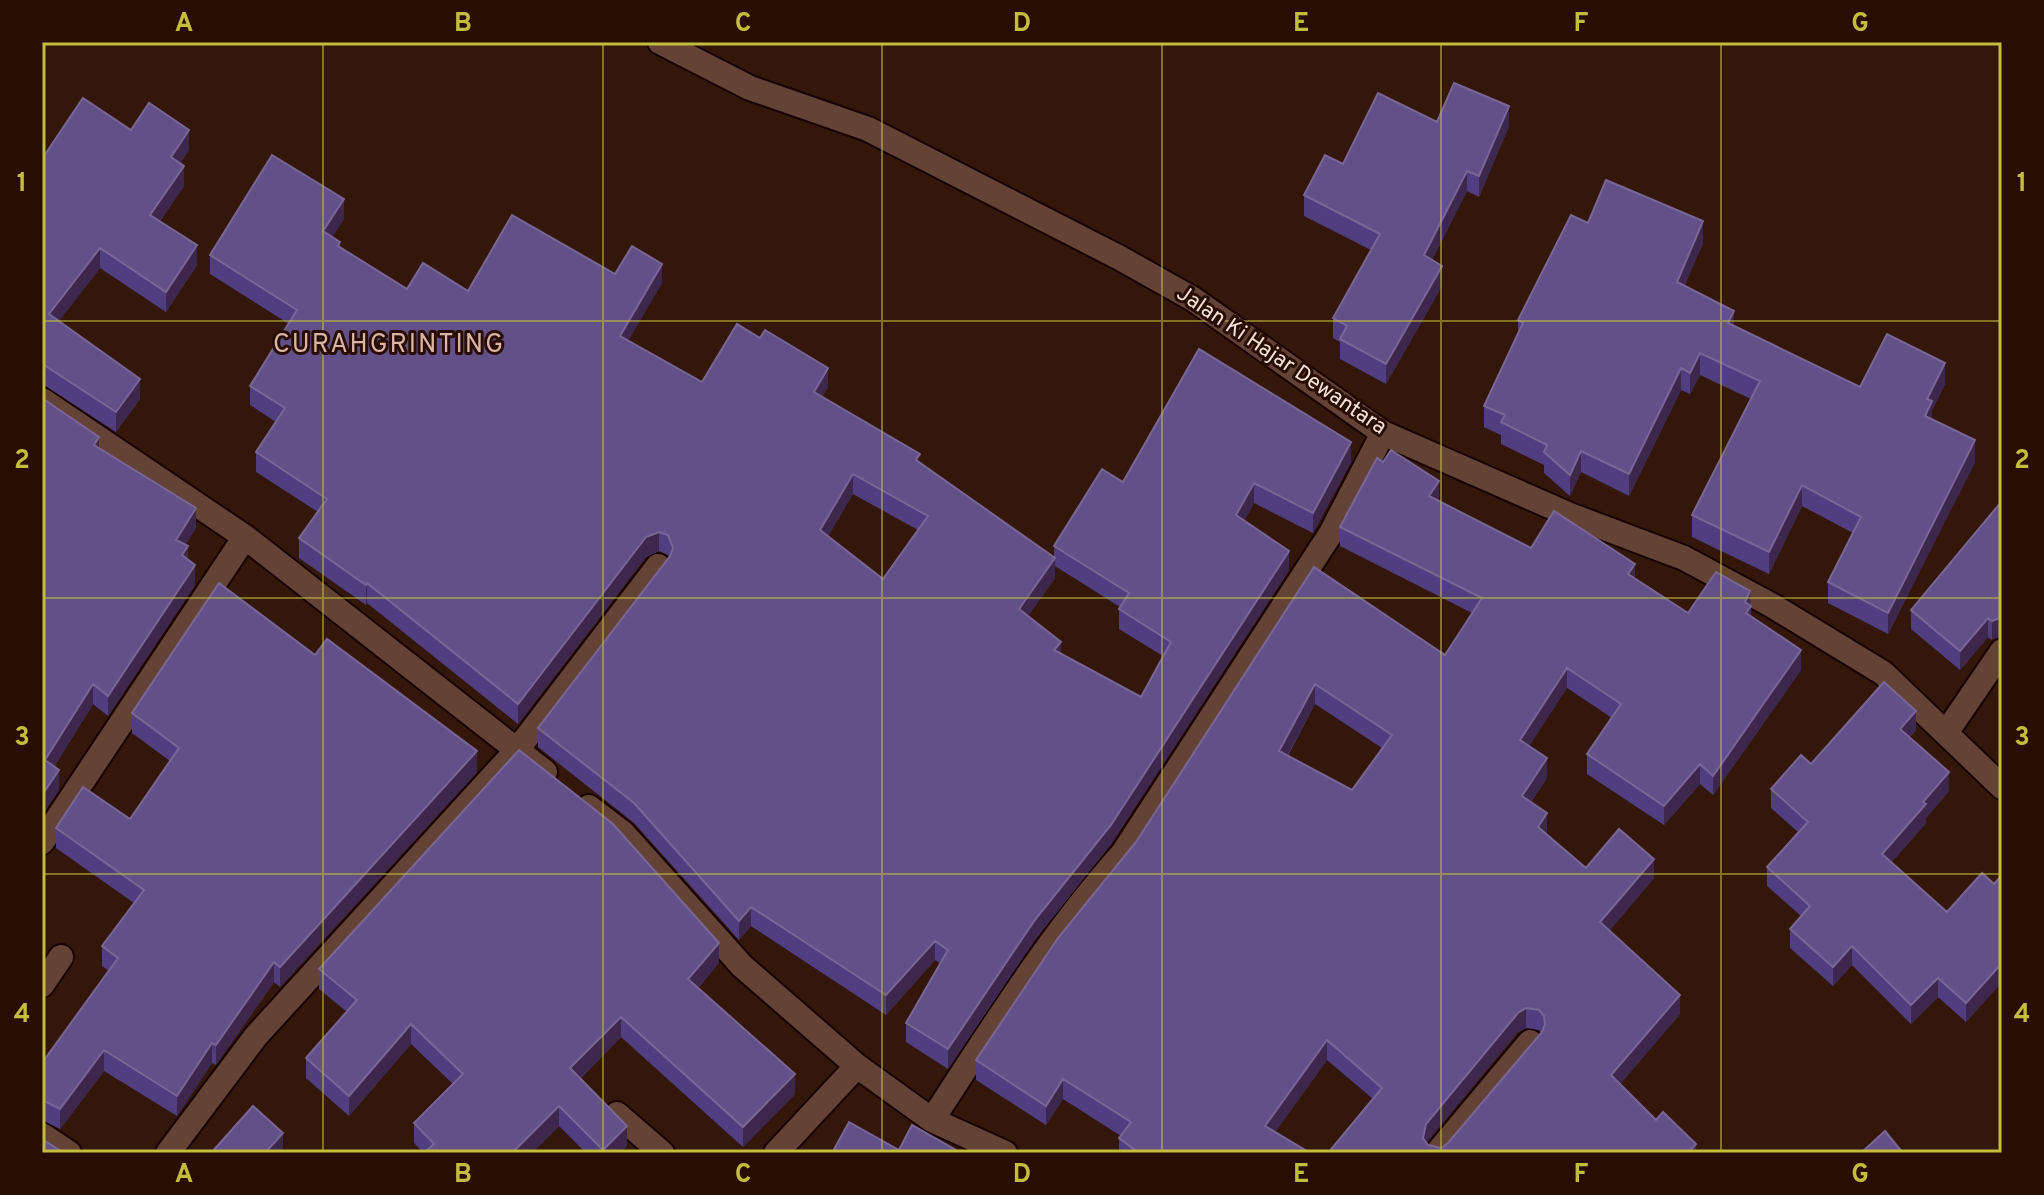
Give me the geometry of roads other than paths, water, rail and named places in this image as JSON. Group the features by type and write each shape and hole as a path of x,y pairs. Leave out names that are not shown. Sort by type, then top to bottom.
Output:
{"street":[{"name":"Jalan Ki Hajar Dewantara","path":"660,42 750,88 868,129 1120,258 1193,299 1383,433 1570,515 1696,564 1773,606 1883,673 2002,787"},
{"path":"42,400 245,537 623,833 742,966 857,1066 932,1120 1005,1153"},
{"path":"932,1120 1017,989 1132,840 1331,533 1383,433"},
{"path":"42,842 245,537"},
{"path":"168,1153 256,1036 517,750 658,566"},
{"path":"1946,733 2002,651"},
{"path":"42,985 61,957"},
{"path":"1437,1153 1530,1042"},
{"path":"776,1153 857,1066"},
{"path":"617,1114 662,1153"},
{"path":"42,1135 69,1153"}],"district":[{"name":"CURAHGRINTING","path":"389,345"}]}
